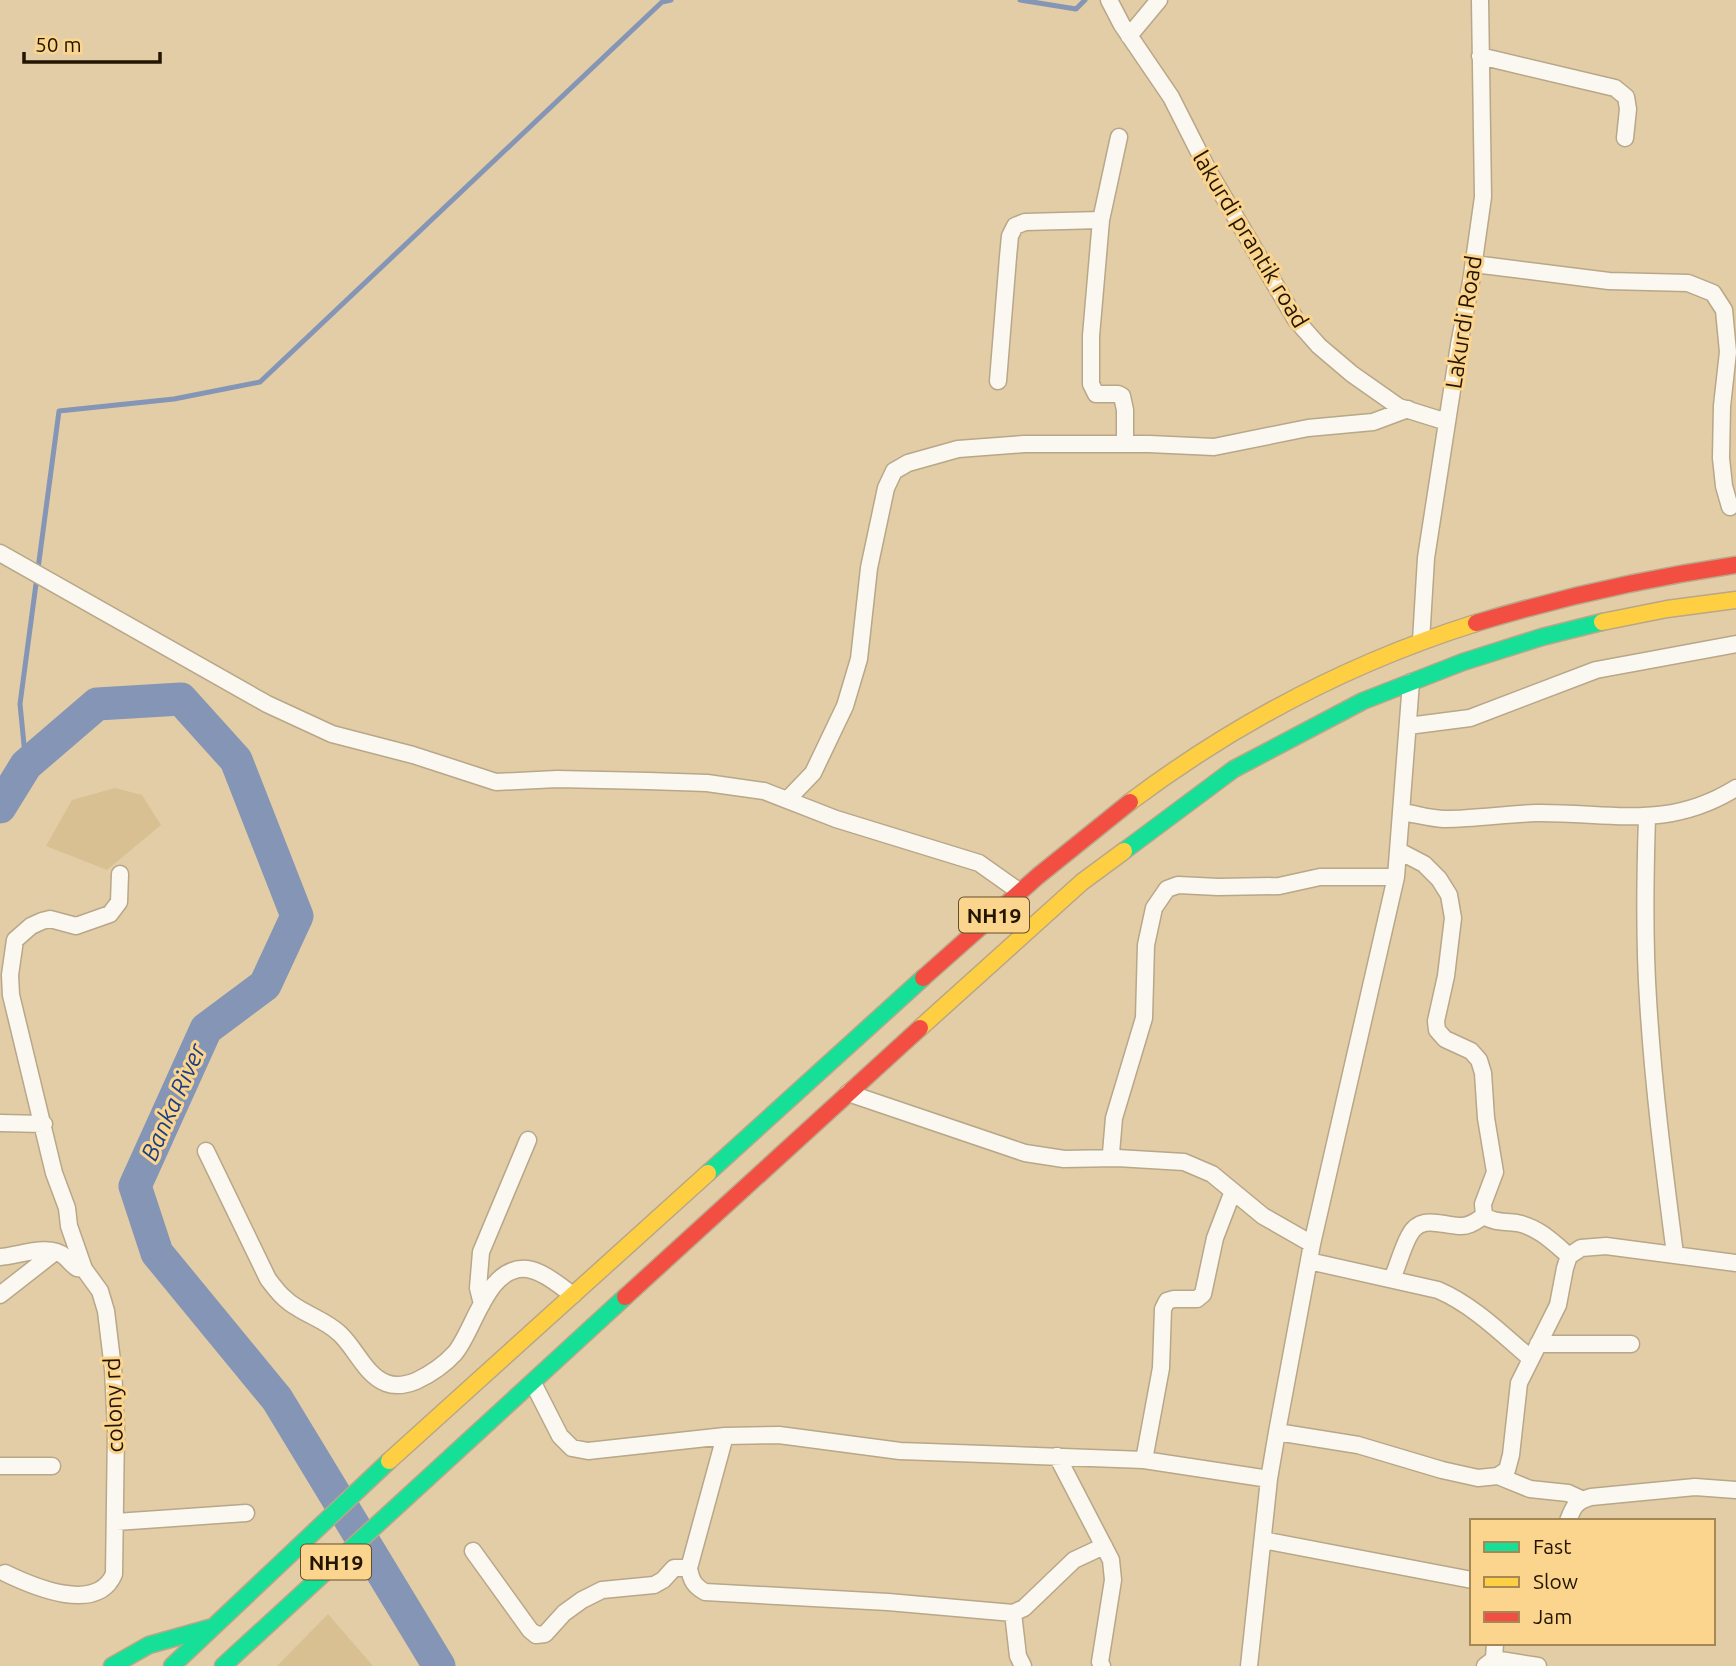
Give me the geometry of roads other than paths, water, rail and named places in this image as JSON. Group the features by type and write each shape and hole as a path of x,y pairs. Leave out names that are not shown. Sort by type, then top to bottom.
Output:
{"main road":[{"name":"NH19","path":"172,1666 374,1475 1020,892 1072,846 1137,797 1211,745 1282,705 1350,671 1421,642 1474,622 1586,591 1645,578 1736,565"},
{"name":"NH19","path":"223,1666 1082,882 1234,769 1352,707 1463,662 1542,637 1667,609 1736,600"},
{"path":"112,1666 140,1647 161,1638 213,1627"}],"street":[{"path":"1129,36 1158,0"},
{"name":"Lakurdi Road","path":"1421,642 1426,558 1483,197 1480,0"},
{"name":"lakurdi prantik road","path":"1111,5 1171,97 1209,172 1296,320 1319,346 1352,374 1399,407 1447,422"},
{"path":"1480,56 1615,88 1626,97 1628,109 1625,138"},
{"path":"1119,137 1101,220 1091,336 1091,384 1096,394 1122,396 1125,410 1125,444"},
{"path":"998,381 1010,236 1015,226 1034,221 1101,220"},
{"path":"1474,264 1609,281 1688,283 1713,293 1724,310 1728,352 1722,407 1721,457 1724,486 1730,507"},
{"path":"788,799 814,774 845,706 859,659 869,568 886,488 894,471 908,463 958,449 1024,444 1214,447 1308,428 1373,422 1408,409"},
{"path":"0,553 267,705 332,734 413,755 496,782 557,779 707,783 764,791 836,819 979,863 1020,892"},
{"path":"1408,726 1470,718 1596,670 1736,644"},
{"path":"1250,1666 1269,1479 1277,1432 1312,1244 1396,877 1411,682"},
{"path":"1402,812 1443,819 1538,813 1647,817 1676,814 1720,798 1736,788"},
{"path":"1647,817 1647,997 1657,1113 1675,1254"},
{"path":"1399,850 1423,864 1439,878 1449,895 1453,918 1446,975 1436,1021 1437,1030 1445,1039 1471,1051 1479,1060 1483,1073 1486,1118 1495,1172 1483,1204 1484,1216"},
{"name":"colony rd","path":"2,1572 39,1588 74,1594 103,1591 110,1585 114,1574 116,1429 111,1344 100,1291 84,1269 69,1226 67,1208 54,1172 5,976 15,940 31,926 50,919 76,926 110,914 116,909 119,902 120,874"},
{"path":"1117,1158 1109,1149 1114,1118 1144,1018 1146,945 1154,908 1167,889 1178,884 1218,887 1279,886 1320,877 1396,877"},
{"path":"848,1093 1025,1153 1064,1159 1117,1158 1184,1162 1212,1174 1263,1216 1312,1244"},
{"path":"0,1123 44,1124"},
{"path":"482,1304 477,1270 481,1252 528,1140"},
{"path":"206,1152 268,1279 281,1297 298,1309 324,1321 341,1334 369,1370 383,1382 397,1386 431,1374 455,1353 497,1279 511,1271 526,1269 540,1273 573,1295"},
{"path":"1144,1460 1161,1368 1163,1309 1167,1301 1197,1299 1203,1294 1215,1238 1233,1191"},
{"path":"1484,1216 1493,1221 1517,1223 1532,1228 1569,1256"},
{"path":"1392,1279 1410,1234 1422,1223 1432,1221 1461,1227 1484,1216"},
{"path":"1498,1476 1507,1469 1511,1455 1520,1383 1558,1305 1569,1256 1581,1248 1606,1246 1736,1263"},
{"path":"0,1295 55,1252"},
{"path":"0,1257 55,1252 77,1268 84,1269"},
{"path":"1309,1261 1438,1290 1455,1297 1534,1351 1630,1344"},
{"path":"533,1383 560,1436 572,1448 588,1451 724,1436 779,1435 900,1451 1144,1460 1269,1479"},
{"path":"1277,1432 1358,1445 1442,1470 1478,1478 1498,1476 1530,1489 1568,1493 1581,1499"},
{"path":"724,1436 689,1568 691,1578 697,1587 705,1592 888,1602 1013,1614 1024,1608 1074,1560 1104,1546"},
{"path":"1057,1456 1111,1560 1113,1580 1100,1662 1102,1666"},
{"path":"0,1466 51,1466"},
{"path":"1569,1519 1574,1505 1581,1499 1591,1497 1695,1487 1736,1490"},
{"path":"116,1522 246,1513"},
{"path":"1263,1540 1470,1580"},
{"path":"473,1550 536,1635 545,1634 564,1613 602,1590 654,1585 674,1568 689,1568"},
{"path":"1013,1614 1018,1656 1023,1666"},
{"path":"1491,1660 1538,1666"}],"waterway":[{"path":"26,765 20,704 59,411 174,399 260,382 662,2 671,0"},
{"path":"1020,0 1076,9 1085,0"},
{"name":"Banka River","path":"0,807 26,765 97,704 181,699 236,760 297,916 265,985 206,1029 135,1186 157,1253 277,1399 439,1666"}]}
